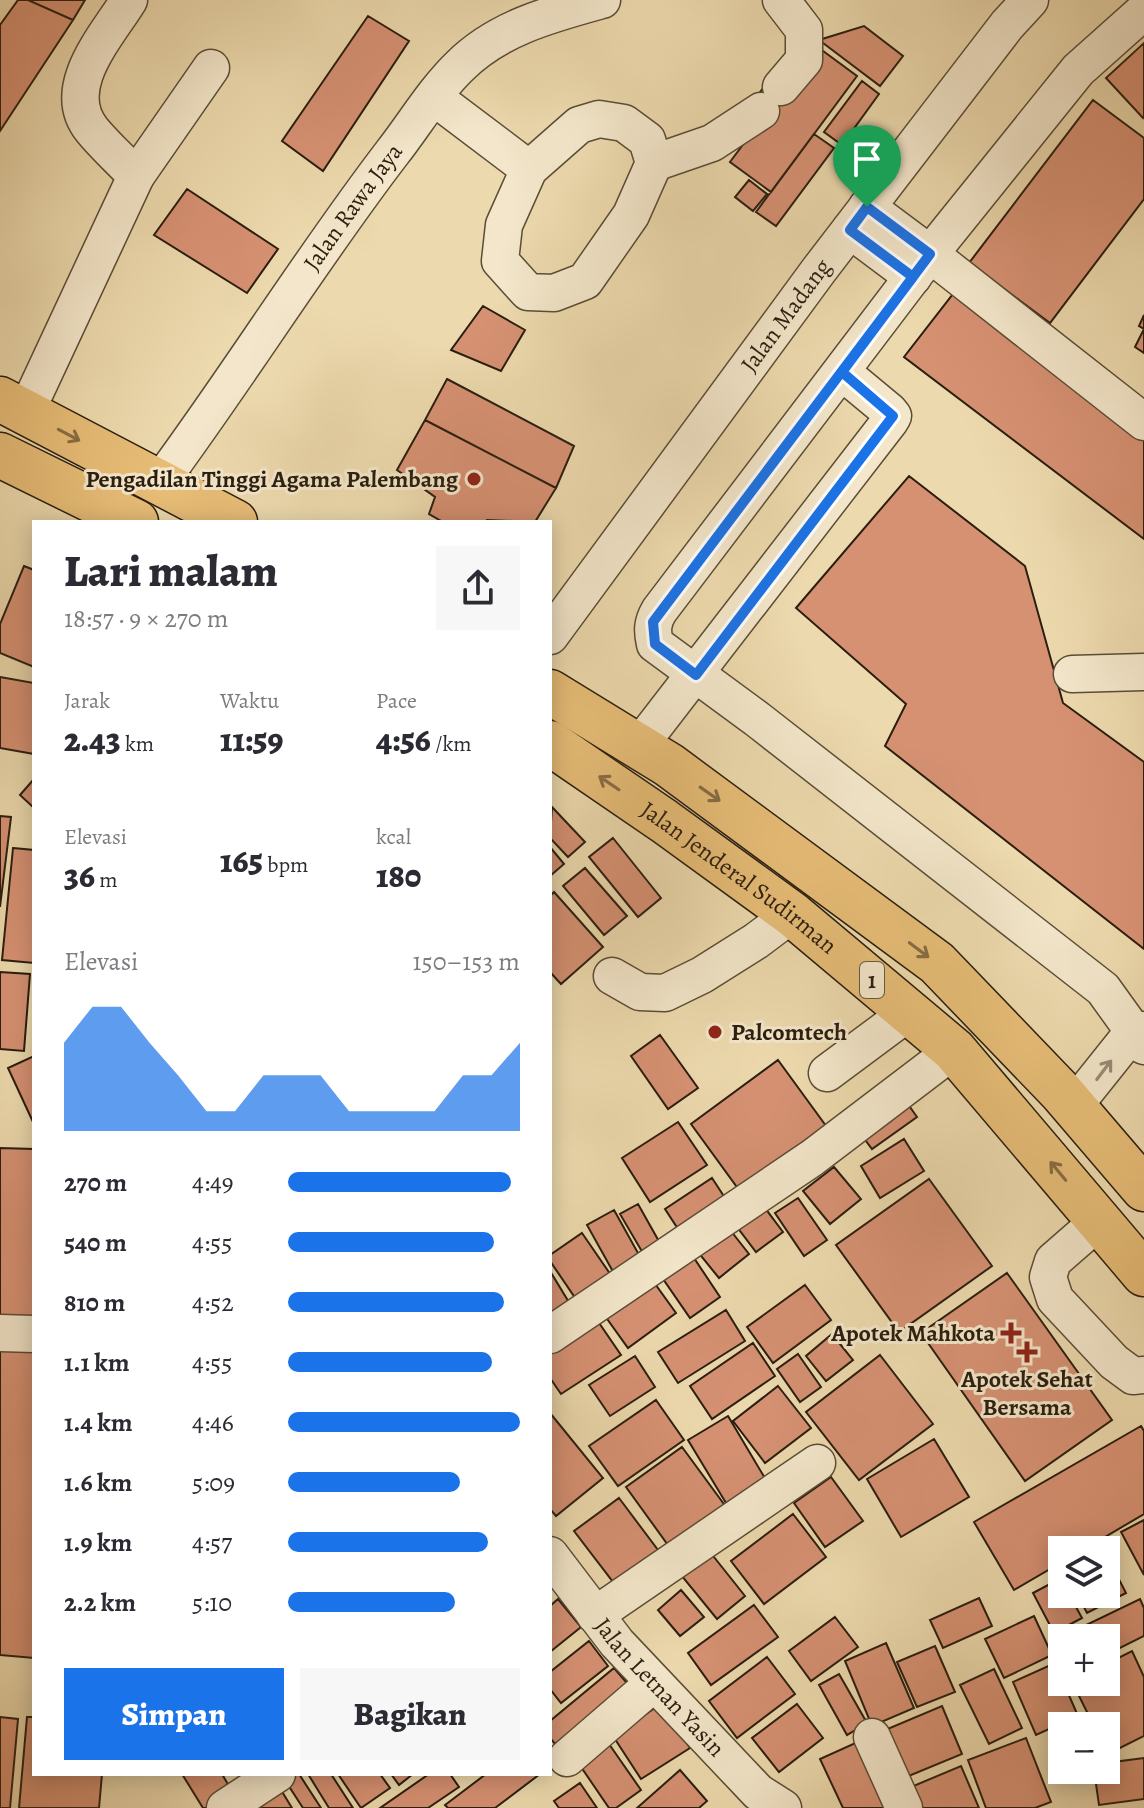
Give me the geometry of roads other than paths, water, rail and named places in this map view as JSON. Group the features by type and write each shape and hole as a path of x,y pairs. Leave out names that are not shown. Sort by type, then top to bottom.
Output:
{"highway":[{"path":"13,406 231,520"},
{"path":"1,462 132,520"},
{"name":"Jalan Jenderal Sudirman","path":"552,693 639,746 742,817 937,963 1073,1107 1144,1189"},
{"name":"Jalan Jenderal Sudirman","path":"552,744 792,914 954,1050 1144,1274"}],"street":[{"path":"129,0 81,80 79,98 83,116 91,129 136,176"},
{"name":"Jalan Rawa Jaya","path":"160,482 210,414 339,222 460,66 503,35 548,14 602,0"},
{"path":"654,163 712,143 771,99 804,60 804,30 781,0"},
{"name":"Jalan Madang","path":"552,633 858,219 1007,25 1030,0"},
{"path":"1073,1107 1140,1036 1103,989 757,719 655,644 653,622 921,266 1078,70 1144,11"},
{"path":"13,406 136,176 211,68"},
{"path":"435,98 529,169"},
{"path":"599,119 624,123 647,140 654,163 631,215 585,281 554,293 528,292 500,261 504,225 529,169 579,125 599,119"},
{"path":"858,219 1144,422"},
{"path":"639,746 893,416 842,372"},
{"path":"1103,390 1144,389"},
{"path":"1072,674 1144,672"},
{"path":"612,976 640,992 665,993 713,969 792,914"},
{"path":"827,1073 909,1012"},
{"path":"552,1334 812,1158 954,1050"},
{"path":"1100,1220 1053,1261 1048,1277 1055,1299 1114,1362 1133,1376 1144,1375"},
{"path":"0,1333 32,1334"},
{"path":"595,1615 817,1463"},
{"name":"Jalan Letnan Yasin","path":"556,1576 595,1615 760,1803"},
{"path":"567,1758 654,1683"},
{"path":"872,1737 904,1808"},
{"path":"225,1808 274,1776"}],"place":[{"name":"Pengadilan Tinggi Agama Palembang","path":"474,479"},
{"name":"Palcomtech","path":"715,1032"},
{"name":"Apotek Mahkota","path":"1011,1333"},
{"name":"Apotek Sehat Bersama","path":"1027,1352"}]}
